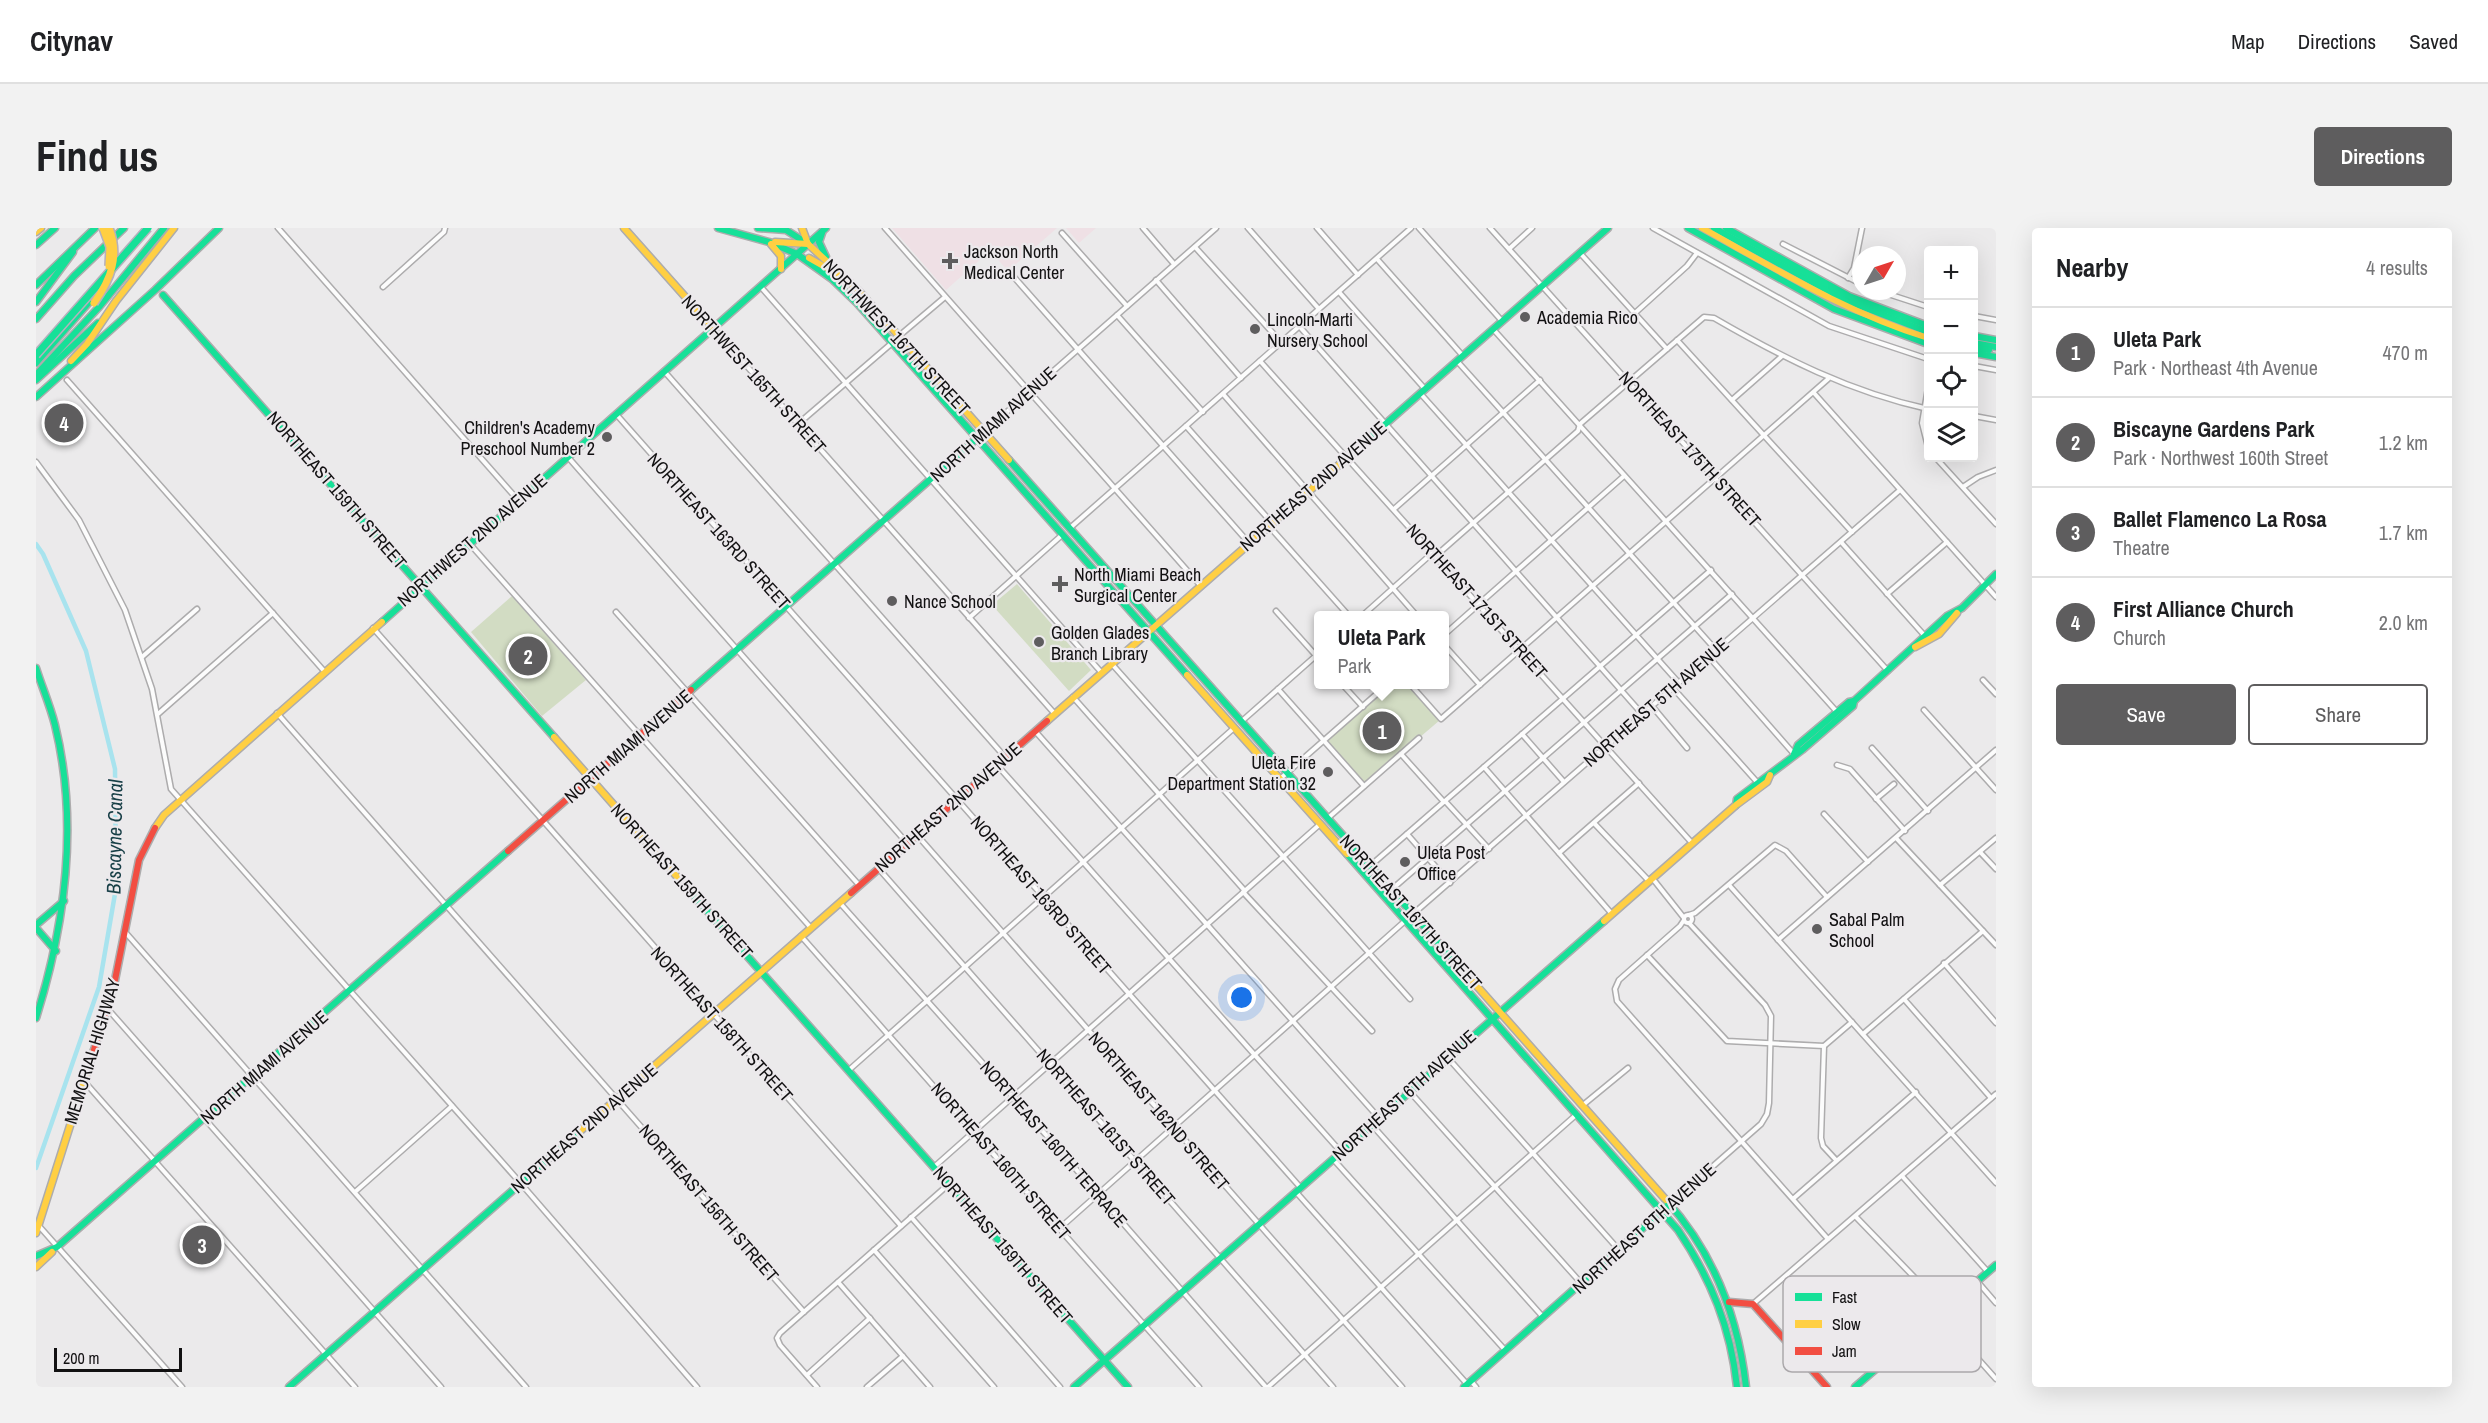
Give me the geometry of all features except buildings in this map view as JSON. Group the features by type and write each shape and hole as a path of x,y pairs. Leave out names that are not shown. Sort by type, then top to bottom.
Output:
{"main road":[{"path":"36,232 41,228"},
{"path":"36,245 55,228"},
{"path":"36,285 95,228"},
{"path":"95,304 109,270 110,247 104,228"},
{"path":"36,375 95,304 109,282 115,258 115,247 109,228"},
{"path":"36,319 74,276 124,228"},
{"path":"36,355 148,228"},
{"path":"36,363 95,304 164,228"},
{"path":"36,395 87,344 107,314 174,228"},
{"path":"36,395 147,297 219,228"},
{"name":"NORTHWEST 165TH STREET","path":"624,228 713,328"},
{"path":"718,228 769,242 812,259 850,282"},
{"path":"758,228 786,231"},
{"path":"777,228 786,231"},
{"path":"769,242 808,244 802,228"},
{"name":"NORTHEAST 2ND AVENUE","path":"289,1387 1110,663 1608,228"},
{"path":"1688,228 1808,298 1868,325 1924,342"},
{"path":"1702,228 1823,298 1879,322 1924,336"},
{"path":"1714,228 1830,294 1886,318 1924,330"},
{"path":"1725,228 1837,291 1884,312 1924,324"},
{"path":"824,229 819,242 830,262"},
{"name":"NORTHWEST 2ND AVENUE","path":"137,867 150,835 179,799 782,269 824,229"},
{"name":"NORTHWEST 167TH STREET","path":"786,231 808,244 850,282 984,432"},
{"path":"769,242 781,256 782,269"},
{"path":"36,302 77,245"},
{"name":"NORTHWEST 167TH STREET","path":"797,254 845,291 977,439"},
{"name":"NORTHEAST 159TH STREET","path":"163,295 1128,1387"},
{"path":"36,380 107,314"},
{"path":"1978,337 1996,340"},
{"path":"892,342 909,347"},
{"path":"1978,344 1996,349"},
{"path":"1978,348 1996,349"},
{"path":"1978,354 1996,357"},
{"name":"NORTH MIAMI AVENUE","path":"36,1256 57,1247 254,1076 984,432"},
{"name":"NORTHEAST 167TH STREET","path":"984,432 1670,1204 1705,1251 1729,1302 1741,1345 1746,1387"},
{"name":"NORTHEAST 167TH STREET","path":"977,439 1663,1210 1698,1258 1716,1294 1727,1329 1737,1387"},
{"path":"1054,525 1070,529"},
{"path":"1062,535 1080,541"},
{"name":"NORTHEAST 6TH AVENUE","path":"1986,587 1996,574"},
{"name":"NORTHEAST 6TH AVENUE","path":"1794,754 1798,745 1849,702 1854,701 1915,647 1924,635 1996,581"},
{"name":"NORTHEAST 6TH AVENUE","path":"1915,647 1925,645 1952,621 1957,612"},
{"path":"36,668 55,724 64,777 68,838 64,900 57,951 36,1018"},
{"name":"NORTHEAST 6TH AVENUE","path":"1736,805 1737,799 1756,782 1770,775 1841,717 1853,706 1854,701"},
{"path":"1221,714 1235,722 1241,722"},
{"path":"1234,728 1251,733"},
{"name":"NORTHEAST 6TH AVENUE","path":"1074,1387 1499,1011 1736,805 1767,782 1770,775"},
{"path":"1308,812 1327,818"},
{"path":"1319,825 1336,828"},
{"name":"MEMORIAL HIGHWAY","path":"37,1229 107,1008 126,933 137,867"},
{"path":"57,951 36,926 64,900"},
{"path":"1395,910 1413,914"},
{"path":"1405,921 1413,921 1422,926"},
{"path":"1562,1098 1575,1105 1583,1106"},
{"path":"1577,1114 1591,1114"},
{"name":"NORTHEAST 8TH AVENUE","path":"1470,1385 1505,1350 1620,1251 1670,1204"},
{"path":"36,1267 57,1247"},
{"path":"1981,1278 1996,1265"},
{"path":"1716,1294 1729,1302 1753,1304 1783,1338"},
{"path":"1814,1372 1827,1387"},
{"path":"1855,1387 1872,1372"}],"street":[{"path":"278,228 518,500"},
{"path":"383,286 444,232 445,228"},
{"path":"885,228 1200,585"},
{"path":"1143,228 1174,264"},
{"name":"NORTH MIAMI AVENUE","path":"984,432 1216,228"},
{"path":"1248,228 1319,309"},
{"path":"1317,228 1358,275"},
{"path":"1070,529 1410,228"},
{"path":"1419,228 1502,321"},
{"name":"NORTHEAST 175TH STREET","path":"1490,228 1888,671"},
{"path":"1509,249 1532,228"},
{"path":"1653,228 1829,326 1924,357"},
{"path":"1848,278 1854,268 1862,228"},
{"path":"1062,233 1127,306"},
{"path":"1783,244 1852,280"},
{"path":"1195,247 1281,342"},
{"path":"1580,253 1667,349"},
{"path":"1635,313 1687,266 1697,253"},
{"path":"1377,258 1503,413 1716,650"},
{"path":"1013,276 1249,543"},
{"path":"1156,280 1241,378"},
{"path":"761,287 1101,672"},
{"path":"1339,292 1467,444 1679,683"},
{"path":"899,336 945,297"},
{"path":"1906,299 1924,305"},
{"path":"1116,315 1203,412"},
{"path":"1367,611 1429,556 1435,554 1473,524 1578,431 1580,424 1704,317 1714,318 1782,357 1828,379 1924,407"},
{"path":"1978,317 1996,320"},
{"path":"1299,326 1430,477 1643,714"},
{"name":"NORTHWEST 165TH STREET","path":"713,328 1054,713"},
{"path":"1493,329 1837,712"},
{"path":"1677,340 1852,532"},
{"path":"798,424 892,342"},
{"path":"1732,399 1782,357"},
{"name":"NORTHEAST 171ST STREET","path":"1260,361 1692,843"},
{"path":"1978,367 1996,370"},
{"path":"664,371 1005,757"},
{"path":"1414,689 1441,719 1765,437 1828,379"},
{"path":"67,380 324,671"},
{"path":"1394,509 1540,380"},
{"path":"1814,393 1996,597"},
{"path":"1223,394 1413,611"},
{"name":"NORTHEAST 163RD STREET","path":"616,414 1214,1090 1382,1288 1470,1385"},
{"path":"1978,417 1996,420"},
{"path":"1924,418 1922,428 1924,433"},
{"path":"1186,426 1346,611"},
{"path":"567,456 908,843"},
{"path":"36,462 65,499 97,552 123,603 142,657 158,714 170,786 179,799 521,1184 697,1387"},
{"path":"1940,462 1996,524"},
{"path":"1963,487 1978,477 1996,470"},
{"path":"1449,630 1624,476"},
{"name":"NORTHEAST 5TH AVENUE","path":"1413,914 1900,490"},
{"path":"969,618 1062,535"},
{"path":"1841,542 1924,635"},
{"path":"1887,594 1947,542"},
{"path":"469,543 811,928"},
{"path":"1369,866 1711,570"},
{"path":"1391,890 1732,594"},
{"path":"142,657 197,609"},
{"path":"1276,611 1314,652"},
{"path":"616,612 859,885"},
{"path":"158,714 273,613"},
{"name":"NORTHEAST 158TH STREET","path":"373,628 901,1226"},
{"path":"1449,651 1479,686"},
{"path":"1708,657 1794,754"},
{"path":"1241,722 1314,659"},
{"path":"1110,663 1410,999"},
{"path":"1983,680 1996,694"},
{"path":"1673,688 1756,782"},
{"path":"1278,689 1364,786"},
{"path":"1347,689 1363,707"},
{"path":"1279,779 1383,689"},
{"path":"1073,696 1244,891 1371,1031"},
{"path":"1652,706 1687,748"},
{"path":"1924,710 1996,790"},
{"name":"NORTHEAST 156TH STREET","path":"276,713 804,1311"},
{"path":"849,1070 1234,728"},
{"path":"1035,730 1379,1118"},
{"path":"1522,734 1564,782"},
{"path":"1327,818 1419,738"},
{"path":"1872,748 1928,811"},
{"path":"1778,940 1996,750"},
{"path":"1401,754 1489,849"},
{"path":"996,765 1084,861 1341,1152"},
{"path":"1837,765 1850,769 1905,831"},
{"path":"1484,767 1612,914"},
{"path":"1559,853 1639,783"},
{"path":"1876,799 1894,784"},
{"path":"1824,814 1868,862"},
{"path":"1594,823 1688,919"},
{"path":"934,1167 1319,825"},
{"path":"1407,834 1450,883"},
{"name":"NORTHEAST 162ND STREET","path":"917,835 1402,1387"},
{"path":"1896,838 1996,945"},
{"path":"1940,885 1996,838"},
{"path":"1827,897 1786,851 1778,845 1772,846 1619,980 1615,989 1617,1001 1828,1239"},
{"path":"1980,852 1996,869"},
{"name":"NORTHEAST 161ST STREET","path":"879,868 1333,1387"},
{"path":"1729,885 1996,1183"},
{"name":"NORTHEAST 160TH TERRACE","path":"839,903 927,999 1267,1387"},
{"name":"NORTHEAST 8TH AVENUE","path":"1670,1204 1742,1142 1767,1114 1772,1042 1771,1016 1765,1005 1688,919"},
{"path":"1060,1228 1405,921"},
{"path":"1863,1034 1983,931"},
{"path":"126,933 526,1387"},
{"name":"NORTHEAST 160TH STREET","path":"801,936 1198,1387"},
{"path":"1647,955 1726,1041 1772,1042 1824,1047"},
{"path":"1944,963 1996,1023"},
{"path":"1904,999 1991,1098"},
{"path":"107,1008 441,1387"},
{"path":"1836,1160 1822,1146 1821,1138 1824,1047 1852,1022"},
{"path":"1448,1058 1620,1251"},
{"path":"1583,1106 1628,1068"},
{"path":"83,1080 355,1387"},
{"path":"1410,1091 1581,1284"},
{"path":"1794,1198 1916,1092"},
{"path":"1785,1276 1996,1094"},
{"path":"355,1192 452,1106"},
{"path":"1267,1387 1305,1356 1577,1114"},
{"path":"1372,1125 1543,1317"},
{"path":"1333,1159 1505,1350"},
{"path":"1902,1176 1988,1272"},
{"path":"817,1387 780,1345 777,1338 804,1311 949,1184"},
{"path":"911,1217 1060,1387"},
{"path":"1856,1217 1913,1276"},
{"path":"37,1229 57,1247 182,1387"},
{"path":"874,1250 994,1387"},
{"path":"1753,1304 1783,1278"},
{"path":"838,1282 930,1387"},
{"path":"1981,1286 1996,1303"},
{"path":"807,1375 870,1318"},
{"path":"867,1387 903,1356"},
{"path":"1981,1362 1996,1379"}],"shaded area":[{"name":"Jackson North Medical Center","path":"892,228 1057,228 1008,271 990,251 946,290"},
{"name":"Jackson North Medical Center","path":"1066,228 1096,228 1079,243"}],"green space":[{"path":"1017,584 1091,670 1069,691 992,605"},
{"path":"512,596 586,680 542,716 471,632"},
{"path":"1387,689 1412,689 1440,720 1365,784 1325,742"}],"waterway":[{"name":"Biscayne Canal","path":"36,544 43,554 86,651 115,769 116,888 99,987 36,1168"}],"traffic: fast":[{"path":"36,245 55,228"},
{"path":"36,285 95,228"},
{"path":"36,319 74,276 124,228"},
{"path":"36,355 148,228"},
{"path":"36,375 99,307 164,228"},
{"path":"36,397 155,290 219,228"},
{"path":"718,228 769,242 797,254"},
{"path":"758,228 786,230 808,244"},
{"path":"797,254 826,228"},
{"path":"1340,464 1608,228"},
{"path":"1688,228 1834,309 1924,343"},
{"path":"1714,228 1845,300 1924,330"},
{"path":"1726,228 1849,296 1924,324"},
{"path":"822,233 819,242 826,257"},
{"path":"36,302 73,252"},
{"path":"382,622 797,254"},
{"path":"797,254 832,279 857,303 1187,675"},
{"path":"163,295 554,737"},
{"path":"36,363 91,300"},
{"path":"36,380 98,323"},
{"path":"1978,337 1996,340"},
{"path":"1978,344 1996,347"},
{"path":"1978,349 1989,350"},
{"path":"1978,354 1996,357"},
{"path":"691,690 984,432"},
{"path":"1009,460 1468,976"},
{"path":"1794,754 1798,745 1849,702 1854,701 1947,616 1962,608 1996,574"},
{"path":"36,668 53,718 62,762 67,835 62,909 36,1018"},
{"path":"1736,805 1737,799 1802,750 1853,706 1854,701"},
{"path":"36,1256 57,1247 508,851"},
{"path":"1347,854 1678,1230 1690,1248 1718,1305 1730,1344 1737,1387"},
{"path":"687,888 1128,1387"},
{"path":"36,925 64,901"},
{"path":"1074,1387 1604,921"},
{"path":"36,928 56,951"},
{"path":"289,1387 579,1132"},
{"path":"1666,1200 1698,1242 1721,1287 1737,1335 1746,1387"},
{"path":"1464,1387 1670,1204"},
{"path":"1981,1278 1996,1265"},
{"path":"1855,1387 1872,1372"}],"traffic: slow":[{"path":"36,232 41,228"},
{"path":"103,228 110,247 109,266"},
{"path":"94,303 105,285 114,258 109,228"},
{"path":"71,361 87,344 116,301 174,228"},
{"path":"624,228 713,328"},
{"path":"802,228 808,244 857,289 1009,460"},
{"path":"1702,228 1840,303 1924,337"},
{"path":"775,242 808,244"},
{"path":"771,244 781,256 781,269"},
{"path":"809,258 839,275"},
{"path":"1047,721 1340,464"},
{"path":"1915,647 1939,634 1957,613"},
{"path":"155,828 164,815 382,622"},
{"path":"1187,675 1347,854"},
{"path":"554,737 687,888"},
{"path":"1604,921 1736,805 1767,782 1770,775"},
{"path":"579,1132 851,893"},
{"path":"1468,976 1666,1200"},
{"path":"36,1233 94,1050"},
{"path":"36,1267 52,1252"}],"traffic: jam":[{"path":"508,851 691,690"},
{"path":"851,893 1047,721"},
{"path":"94,1050 114,985 139,860 155,828"},
{"path":"1729,1302 1753,1304 1783,1338"},
{"path":"1814,1372 1827,1387"}],"place":[{"name":"Jackson North Medical Center","path":"950,261"},
{"name":"Academia Rico","path":"1525,317"},
{"name":"Lincoln-Marti Nursery School","path":"1255,329"},
{"name":"First Alliance Church","path":"64,423"},
{"name":"Children's Academy Preschool Number 2","path":"607,437"},
{"name":"North Miami Beach Surgical Center","path":"1060,584"},
{"name":"Nance School","path":"892,601"},
{"name":"Golden Glades Branch Library","path":"1039,642"},
{"name":"Biscayne Gardens Park","path":"528,656"},
{"name":"Uleta Park","path":"1382,731"},
{"name":"Uleta Fire Department Station 32","path":"1328,772"},
{"name":"Uleta Post Office","path":"1405,862"},
{"name":"Sabal Palm School","path":"1817,929"},
{"name":"Ballet Flamenco La Rosa","path":"202,1245"}]}
